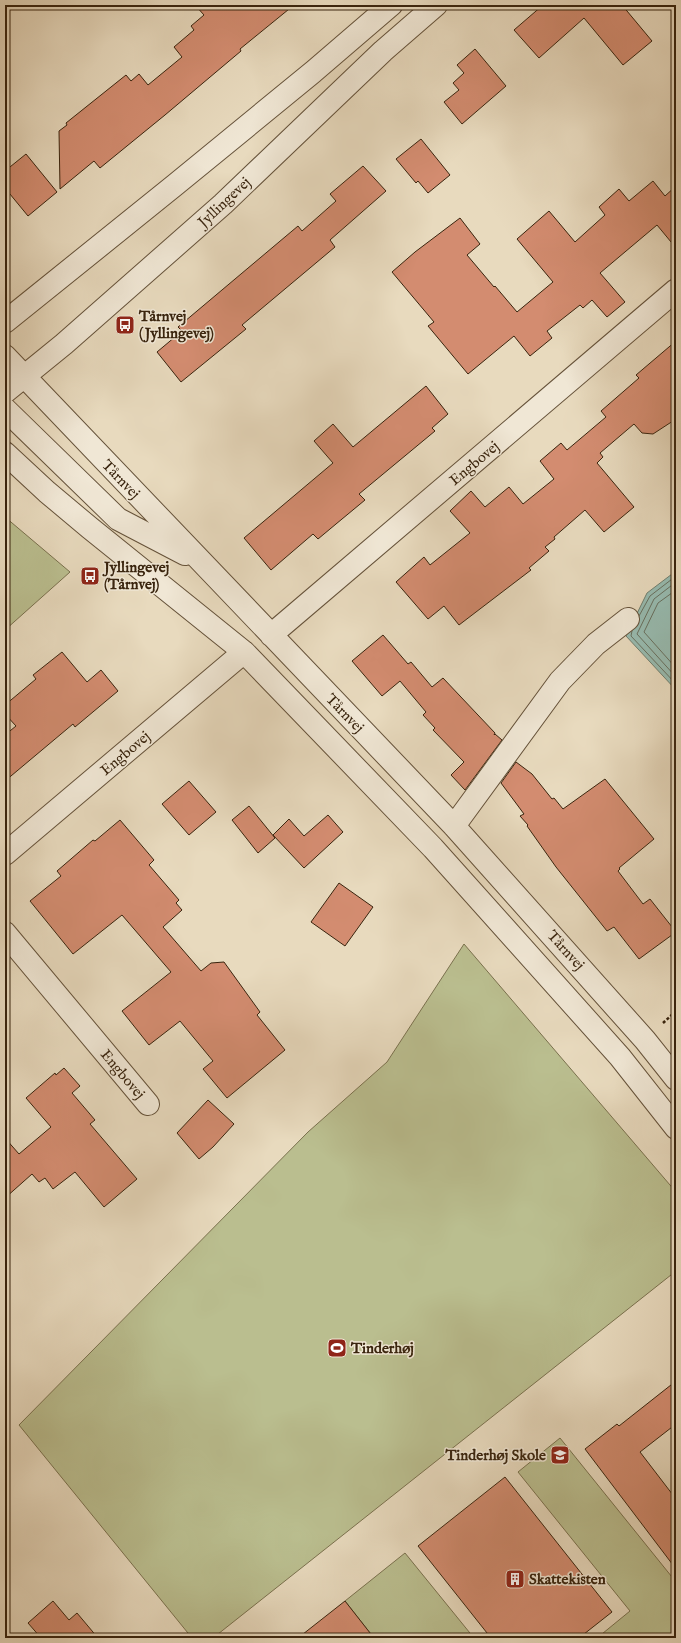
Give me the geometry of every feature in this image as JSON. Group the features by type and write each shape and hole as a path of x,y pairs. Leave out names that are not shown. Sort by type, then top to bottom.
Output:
{"street":[{"path":"5,322 314,72 391,5"},
{"name":"Jyllingevej","path":"5,392 70,338 223,204 383,50 436,5"},
{"name":"Engbovej","path":"271,635 676,290"},
{"name":"Tårnvej","path":"5,356 454,826 640,1034 676,1079"},
{"path":"5,409 118,519 201,561"},
{"name":"Tårnvej","path":"5,453 47,492 95,532 244,652 433,848 620,1057 676,1128"},
{"path":"454,826 560,681 596,644 628,619"},
{"name":"Engbovej","path":"5,854 244,652"},
{"name":"Engbovej","path":"5,933 148,1104"}],"green space":[{"path":"5,517 70,572 5,630"},
{"name":"Tinderhøj","path":"464,944 676,1192 676,1271 213,1638 192,1638 19,1425 308,1132 387,1062"},
{"path":"560,1438 676,1582 676,1638 597,1638 630,1611 518,1472"},
{"path":"405,1553 474,1638 374,1638 345,1601"}],"water":[{"path":"676,571 676,690 626,636 647,593"}],"building":[{"path":"195,5 294,5 240,49 241,51 165,115 100,168 94,161 60,189 59,131 67,125 66,123 126,75 131,81 139,74 148,85 182,57 174,47 194,30 191,26 204,15"},
{"path":"543,5 622,5 652,41 623,65 584,18 539,58 514,30"},
{"path":"475,49 506,86 462,124 444,102 459,90 453,83 464,73 457,65"},
{"path":"421,139 450,175 428,193 418,181 416,183 396,159"},
{"path":"26,154 57,192 28,216 5,188 5,171"},
{"path":"363,166 386,191 330,240 335,247 242,325 246,329 181,382 157,352 182,331 178,327 298,226 302,231 336,201 330,194"},
{"path":"653,181 665,196 676,186 676,248 657,225 600,273 625,302 607,317 592,300 583,308 580,305 547,331 552,338 530,356 514,336 468,374 428,326 434,322 392,272 415,252 460,218 480,244 467,255 517,312 553,282 517,239 549,211 575,242 605,215 599,207 619,189 629,201"},
{"path":"676,341 676,419 653,434 642,433 634,424 600,453 603,457 597,463 634,507 604,532 585,510 554,537 555,539 545,547 549,551 529,568 531,570 459,625 444,606 428,619 396,582 424,557 430,565 470,533 450,511 471,491 485,507 509,487 523,504 554,479 540,461 561,443 567,450 606,417 601,411 639,378 636,375"},
{"path":"426,386 448,414 432,428 435,431 359,494 365,500 318,539 313,534 271,570 244,538 333,463 314,441 333,424 353,447"},
{"path":"383,635 408,664 411,662 432,687 443,678 495,733 494,735 495,734 502,740 465,790 451,775 464,762 433,730 435,728 423,715 426,712 400,681 382,696 352,661"},
{"path":"62,652 87,682 101,670 118,691 75,727 73,724 5,781 5,735 16,726 5,714 5,705 36,679 33,675"},
{"path":"516,762 532,774 552,799 554,798 563,809 605,779 654,839 619,868 620,869 618,871 643,904 650,899 676,932 639,959 614,927 607,931 556,867 527,826 528,825 520,816 524,814 501,783"},
{"path":"189,781 216,812 189,835 162,804"},
{"path":"249,806 275,838 258,853 232,820"},
{"path":"328,815 343,832 304,868 273,835 289,819 304,836"},
{"path":"120,820 154,860 149,865 179,900 176,903 182,910 163,927 201,971 211,963 224,962 260,1012 257,1015 285,1050 227,1098 203,1069 213,1061 180,1021 149,1045 122,1011 171,972 122,915 73,954 30,901 61,876 57,871 93,840 95,841"},
{"path":"339,883 373,907 345,946 311,922"},
{"path":"64,1068 80,1086 72,1093 95,1120 90,1124 137,1179 104,1207 75,1172 53,1189 45,1178 39,1182 32,1174 5,1198 5,1138 19,1154 51,1127 26,1098 55,1073 56,1075"},
{"path":"208,1100 234,1124 213,1147 199,1159 177,1133"},
{"path":"676,1381 676,1424 640,1452 676,1499 676,1569 585,1449 617,1424 619,1426"},
{"name":"Skattekisten","path":"505,1477 612,1612 579,1638 491,1638 418,1546"},
{"path":"53,1601 69,1620 77,1613 98,1638 41,1638 28,1623"},
{"path":"345,1601 374,1638 298,1638"}],"place":[{"name":"Tårnvej (Jyllingevej)","path":"125,325"},
{"name":"Jyllingevej (Tårnvej)","path":"90,576"},
{"name":"Tinderhøj","path":"337,1348"},
{"name":"Tinderhøj Skole","path":"560,1455"},
{"name":"Skattekisten","path":"515,1579"}]}
